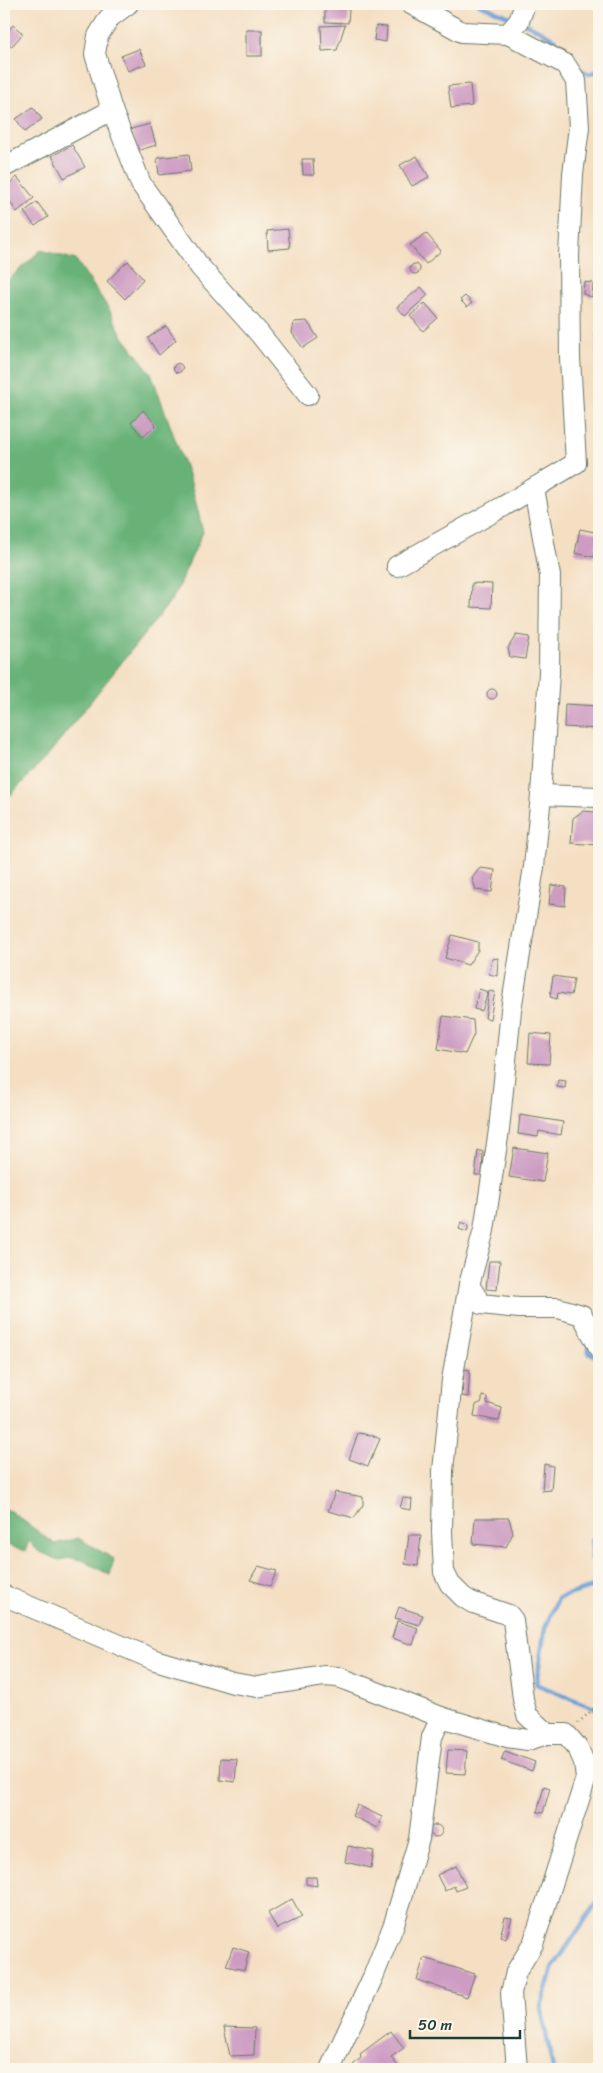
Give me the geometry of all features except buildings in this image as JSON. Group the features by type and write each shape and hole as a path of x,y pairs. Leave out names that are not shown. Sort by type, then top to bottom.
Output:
{"street":[{"path":"128,4 109,18 98,36 96,54 112,110 141,184 200,267 259,333 308,395"},
{"path":"397,566 576,463 570,358 569,255 573,174 580,126 576,81 565,64 508,34 462,32 411,4"},
{"path":"508,34 519,21 525,4"},
{"path":"4,167 112,110"},
{"path":"517,2069 511,1993 516,1972 533,1944 586,1778 584,1762 578,1748 527,1715 523,1699 513,1620 509,1615 471,1602 450,1584 444,1572 442,1532 443,1471 452,1380 469,1285 484,1230 499,1130 511,1010 534,867 541,794 549,673 550,576 534,488"},
{"path":"541,794 599,797"},
{"path":"469,1285 481,1304 519,1308 558,1308 582,1315 599,1347"},
{"path":"5,1596 155,1660 233,1683 257,1687 324,1676 338,1677 441,1717 506,1737 528,1740 556,1734"},
{"path":"330,2069 373,1977 394,1924 419,1840 432,1737 441,1717"}],"path":[{"path":"599,1647 595,1659 599,1675"},
{"path":"556,1734 599,1704"}],"green space":[{"path":"41,250 76,260 109,309 123,337 151,373 191,483 203,532 173,598 48,755 4,802 4,284"},
{"path":"4,1508 55,1544 78,1538 114,1559 110,1575 82,1560 71,1558 59,1560 38,1551 29,1541 25,1551 4,1544"}],"waterway":[{"path":"479,4 515,19"},
{"path":"524,23 556,41 571,58"},
{"path":"575,67 589,74 599,71"},
{"path":"591,1345 588,1346 589,1352 599,1358"},
{"path":"599,1535 592,1541 592,1559 599,1565"},
{"path":"599,1581 590,1588 558,1598 545,1628 536,1684 599,1710"},
{"path":"553,2069 541,2007 552,1969 599,1899"}]}
